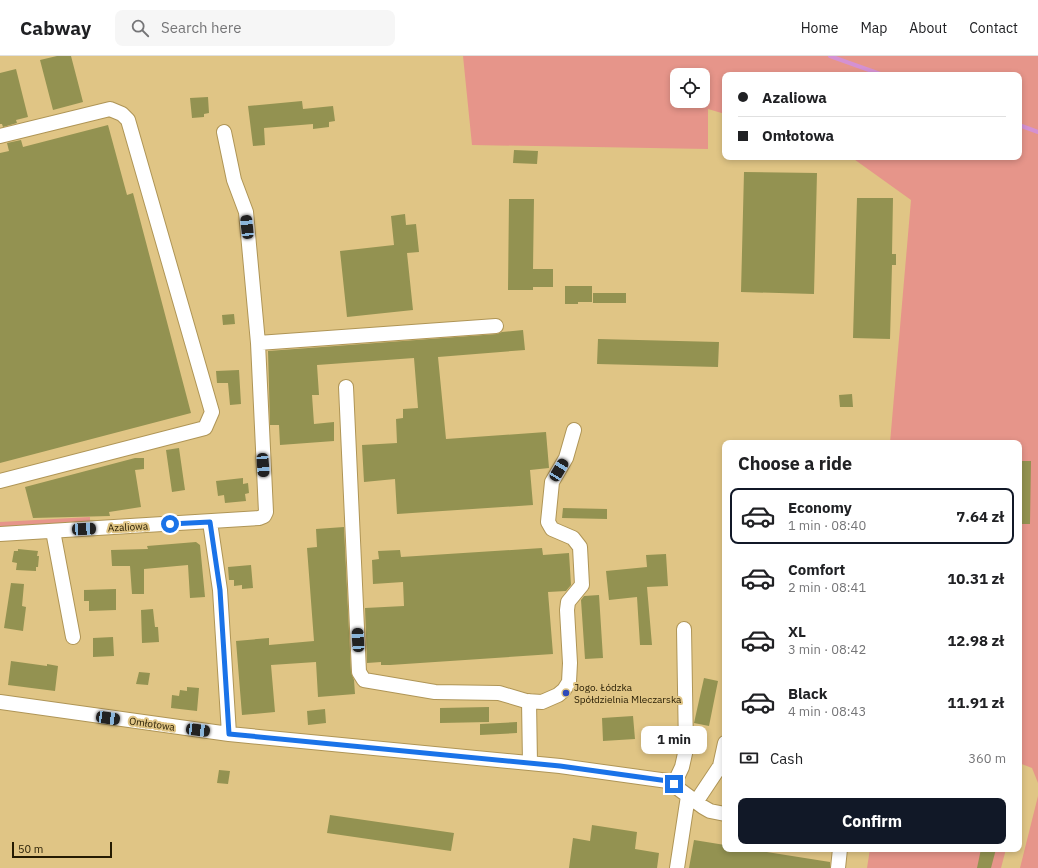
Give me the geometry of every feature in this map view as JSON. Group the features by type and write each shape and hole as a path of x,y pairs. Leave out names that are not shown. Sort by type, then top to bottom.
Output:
{"street":[{"path":"0,136 110,109 122,114 128,120 212,412 205,428 0,481"},
{"path":"224,132 234,180 246,212 258,343 496,326"},
{"name":"Azaliowa","path":"0,534 210,522 259,518 264,516 266,512 258,343"},
{"path":"346,387 360,672 361,677 364,680 422,690 499,693 529,701 542,702 558,695 564,690 569,682 570,663 567,610 568,602 582,585 580,547 573,538 552,529 548,522 552,482 566,458 574,430"},
{"path":"210,522 220,590 229,734"},
{"path":"53,531 73,637"},
{"path":"674,784 682,767 686,749 684,629"},
{"path":"529,701 530,763"},
{"name":"Omłotowa","path":"0,702 229,734 530,763 668,781 710,811 722,813"},
{"path":"677,868 692,799 720,766 722,757"},
{"path":"838,868 840,852"}],"shaded area":[{"path":"463,56 1038,56 1038,783 1032,768 1022,764 1022,440 890,440 911,200 855,160 1022,160 1022,72 722,72 722,113 708,109 708,149 472,145"},
{"path":"90,517 90,524 0,530 0,522"},
{"path":"1038,796 1038,868 1020,868"},
{"path":"870,852 1005,852 1001,868 867,868"}],"building":[{"path":"57,56 71,56 83,102 53,110 40,60"},
{"path":"16,69 28,117 16,120 17,123 3,127 2,124 0,124 0,73"},
{"path":"208,97 209,113 204,114 204,117 192,118 190,98"},
{"path":"302,101 303,109 333,106 335,121 329,122 329,127 313,129 313,124 264,128 265,145 253,146 248,106"},
{"path":"108,125 127,195 133,193 191,413 0,463 0,153 9,151 7,143 21,140 23,147"},
{"path":"514,150 538,151 537,164 513,163"},
{"path":"744,172 817,173 814,294 741,292"},
{"path":"857,198 893,198 892,254 896,254 896,265 892,265 890,339 853,338"},
{"path":"509,199 534,199 533,269 553,269 553,287 533,287 533,290 508,290"},
{"path":"405,214 406,225 416,224 419,252 407,253 413,310 347,317 340,251 394,245 391,216"},
{"path":"565,286 592,286 592,302 565,304"},
{"path":"593,293 626,293 626,303 593,303"},
{"path":"234,314 235,324 223,325 222,315"},
{"path":"523,330 525,350 438,357 446,439 546,432 549,468 530,470 533,505 397,514 395,479 364,482 362,445 397,443 396,419 403,418 403,409 418,408 414,358 317,365 319,395 312,395 314,424 334,422 334,441 280,445 279,425 270,425 268,351 497,334 502,332"},
{"path":"598,339 719,342 718,367 597,364"},
{"path":"239,370 241,404 230,405 228,383 217,383 216,371"},
{"path":"852,394 853,407 840,407 839,395"},
{"path":"179,448 185,490 172,492 166,450"},
{"path":"135,458 144,458 144,469 135,470 141,507 109,512 110,516 33,518 25,487"},
{"path":"1022,461 1031,461 1030,524 1022,524"},
{"path":"243,478 243,484 248,483 249,493 245,494 246,501 225,503 224,495 218,496 216,481"},
{"path":"563,508 607,509 607,519 562,518"},
{"path":"344,527 351,672 354,680 355,694 318,697 316,662 271,665 275,712 242,715 236,641 269,638 269,645 314,641 307,548 317,547 316,529"},
{"path":"196,542 200,545 205,597 190,598 188,565 144,569 144,594 132,594 130,566 112,566 111,550 148,549 147,546"},
{"path":"542,548 543,555 569,553 571,585 566,591 548,592 553,654 390,665 381,665 381,662 367,663 365,608 404,606 403,582 373,584 372,560 379,559 378,551 400,550 401,557"},
{"path":"18,549 38,551 38,567 36,567 36,571 16,570 17,563 12,562 14,551 18,551"},
{"path":"666,554 668,586 647,587 652,645 640,645 637,597 609,600 606,571 647,567 646,555"},
{"path":"251,565 253,588 242,589 242,585 234,586 234,580 229,580 228,567"},
{"path":"11,583 24,584 22,606 26,607 23,631 4,628"},
{"path":"116,589 116,610 89,611 89,601 84,601 84,590"},
{"path":"599,595 603,658 585,659 581,600 584,596"},
{"path":"153,609 155,627 158,627 159,642 142,643 141,610"},
{"path":"113,637 114,656 93,657 93,638"},
{"path":"11,661 58,666 55,691 8,685"},
{"path":"139,672 150,673 148,685 136,684"},
{"path":"704,678 718,681 709,726 694,723"},
{"path":"187,687 199,688 197,711 171,708 172,695 179,696 180,690 187,691"},
{"path":"489,707 489,722 440,723 440,708"},
{"path":"325,709 326,723 308,725 307,711"},
{"path":"633,716 635,739 603,741 602,718"},
{"path":"517,722 517,733 480,735 480,724"},
{"path":"219,770 230,771 228,784 217,783"},
{"path":"330,815 454,833 451,851 327,833"},
{"path":"592,825 637,832 635,849 659,853 657,868 569,868 573,838 590,841"},
{"path":"694,840 722,845 722,852 767,852 830,862 830,868 689,868"},
{"path":"980,852 995,852 991,868 977,868"}],"waterway":[{"path":"830,56 875,72"},
{"path":"1022,126 1038,132"}],"place":[{"name":"Jogo. Łódzka Spółdzielnia Mleczarska","path":"566,693"}],"route":[{"path":"170,524 210,522 220,590 229,734 560,766 668,781 674,784"}]}
